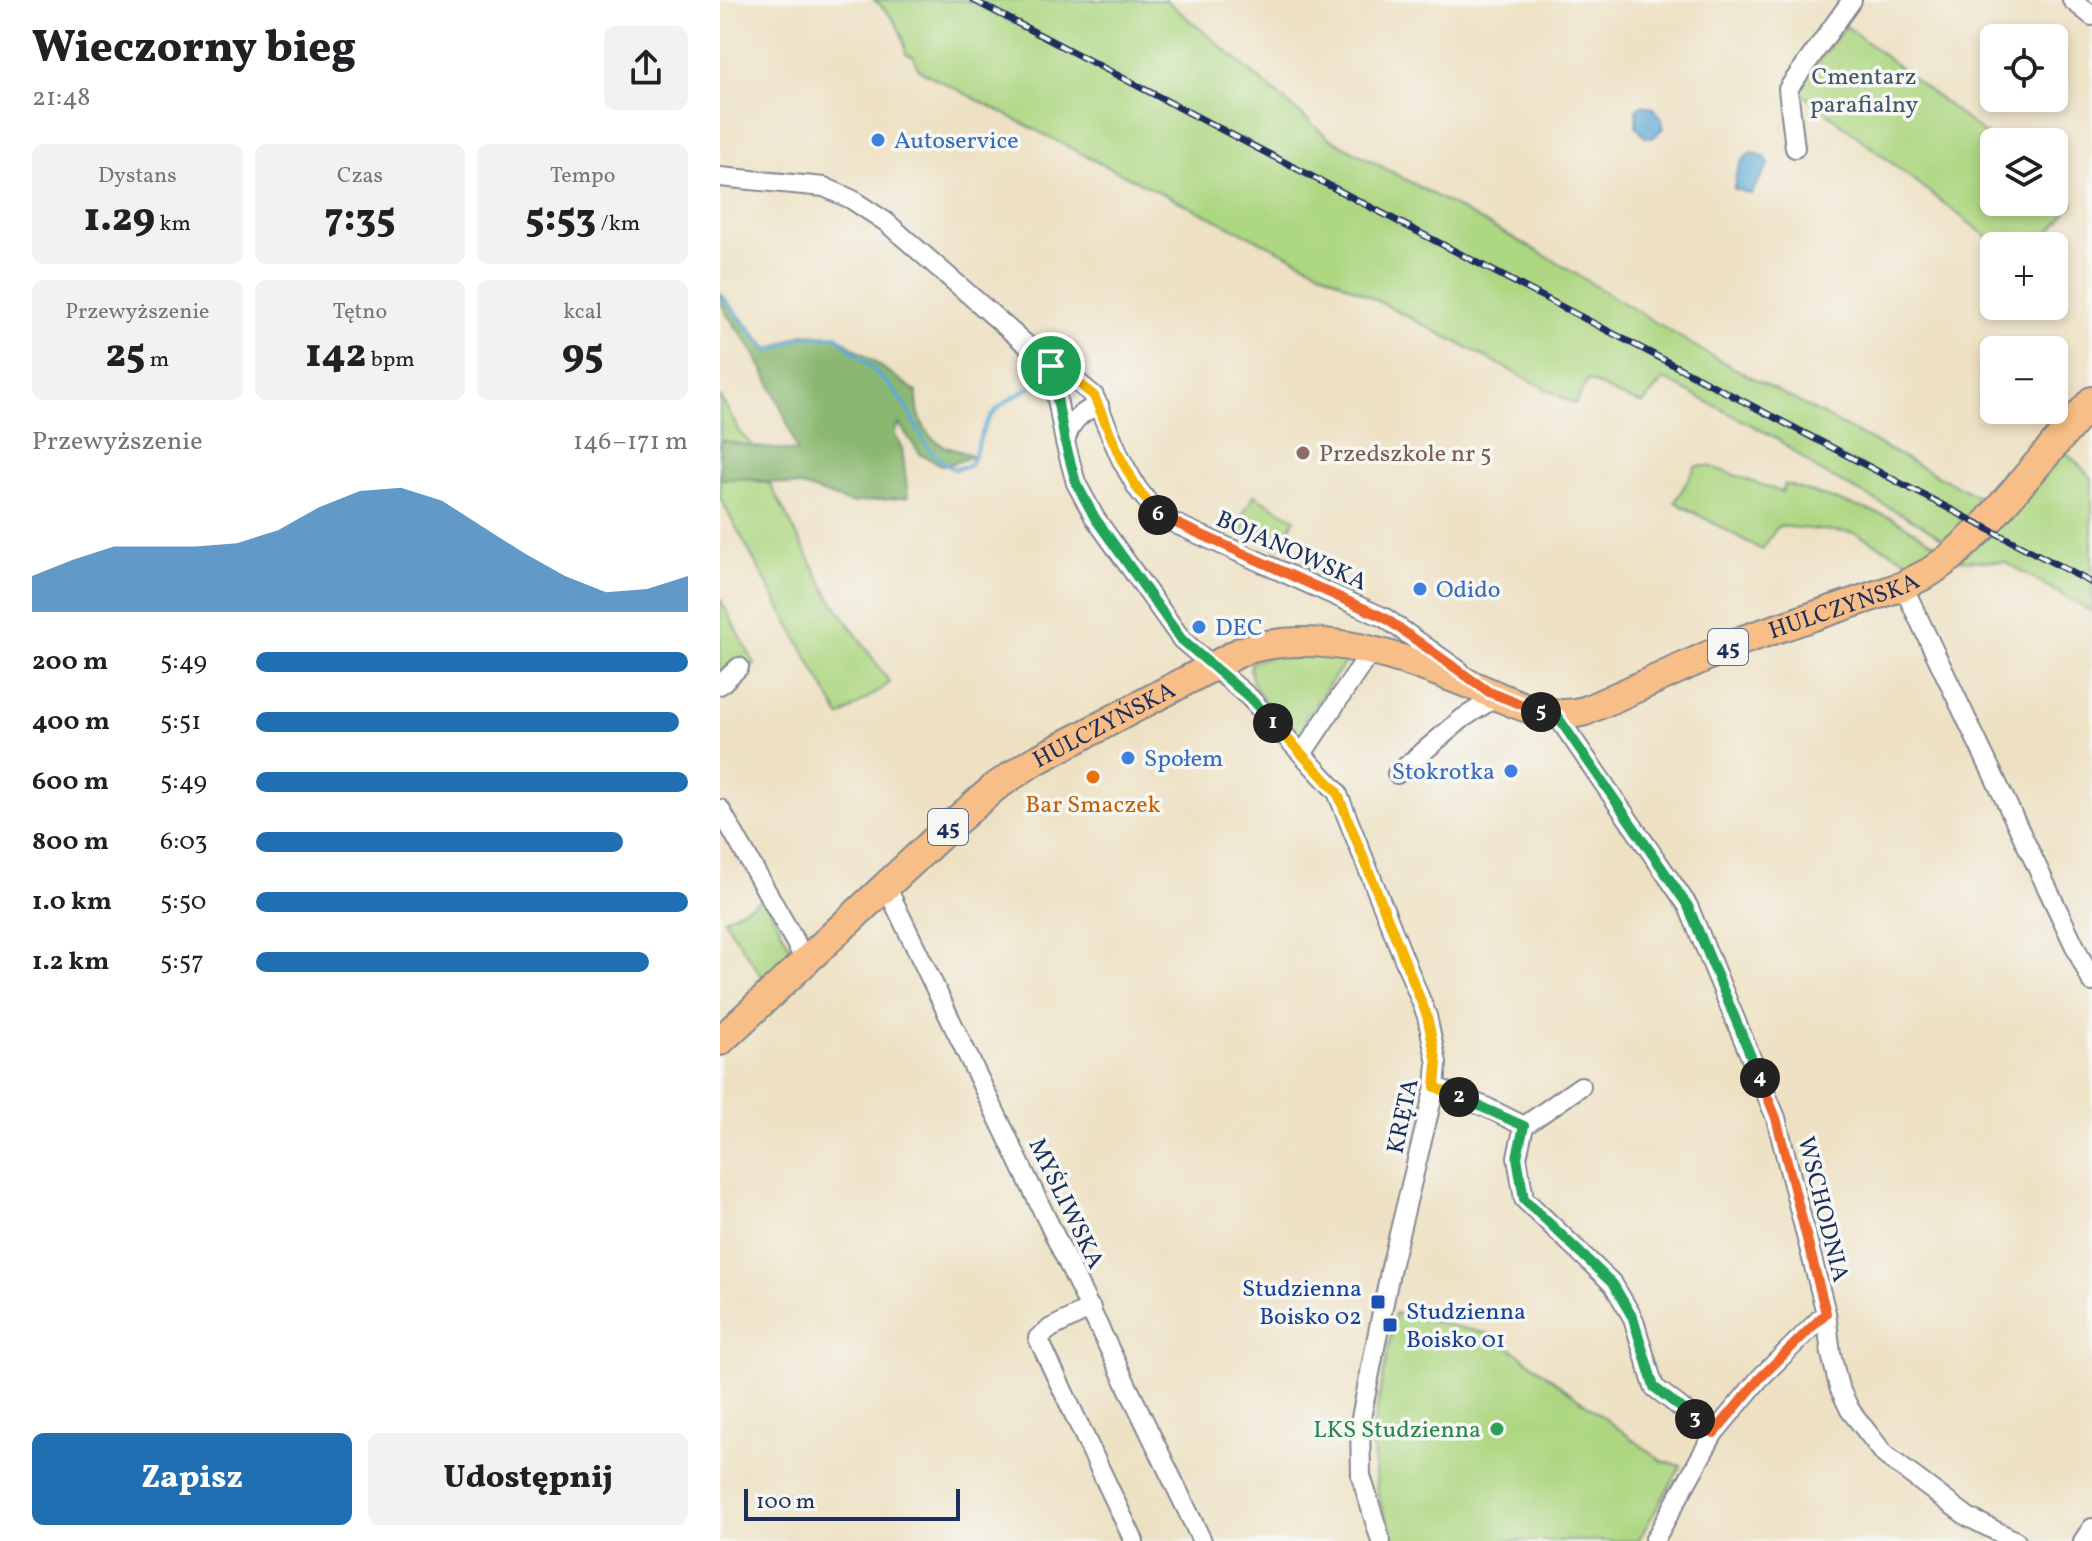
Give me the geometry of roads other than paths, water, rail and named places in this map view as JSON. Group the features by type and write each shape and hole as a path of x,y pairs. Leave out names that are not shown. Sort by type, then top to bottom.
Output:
{"main road":[{"name":"HULCZYŃSKA","path":"720,1041 978,801 1010,776 1242,651 1275,642 1322,641 1371,651 1440,672 1557,716 1585,711 1743,640 1903,586 1951,557 2001,508 2092,401"}],"street":[{"path":"1795,148 1788,89 1852,0"},
{"path":"2072,0 2092,16"},
{"name":"BOJANOWSKA","path":"720,177 824,187 851,199 886,222 1051,366 1094,396 1121,459 1137,488 1160,517 1385,618 1494,694"},
{"name":"KRĘTA","path":"1051,366 1076,483 1103,531 1182,640 1250,698 1337,792 1427,1016 1437,1063 1435,1087 1391,1267 1360,1423 1361,1476 1381,1541"},
{"path":"1065,442 1069,427 1079,415 1099,405"},
{"path":"1903,586 2092,982"},
{"path":"1302,754 1371,651"},
{"path":"720,685 739,667"},
{"path":"1397,774 1494,694"},
{"name":"WSCHODNIA","path":"1557,716 1688,906 1776,1118 1826,1313 1839,1387 1850,1410 1885,1455 1968,1517 2016,1541"},
{"path":"720,809 806,961"},
{"name":"MYŚLIWSKA","path":"886,886 1202,1541"},
{"path":"1581,1086 1524,1126 1517,1157 1524,1199 1613,1284 1633,1318 1654,1387 1714,1433"},
{"path":"1435,1087 1524,1126"},
{"path":"1091,1308 1038,1338 1134,1541"},
{"path":"1659,1538 1714,1433 1760,1378 1826,1313"},
{"path":"2083,1541 2092,1528"}],"water":[{"path":"1642,105 1654,108 1661,118 1663,128 1653,138 1645,137 1636,127 1637,108"},
{"path":"1751,152 1765,157 1769,163 1751,194 1734,189 1738,168"}],"waterway":[{"path":"723,297 766,350 801,337 837,336 892,389 926,445 954,469 969,466 984,428 994,413 1007,401 1039,383"}],"railway":[{"path":"973,0 2092,583"}],"place":[{"name":"Autoservice","path":"878,140"},
{"name":"Przedszkole nr 5","path":"1303,453"},
{"name":"Odido","path":"1420,589"},
{"name":"DEC","path":"1199,627"},
{"name":"Społem","path":"1128,758"},
{"name":"Stokrotka","path":"1511,771"},
{"name":"Bar Smaczek","path":"1093,777"},
{"name":"Studzienna Boisko 02","path":"1378,1302"},
{"name":"Studzienna Boisko 01","path":"1390,1325"},
{"name":"LKS Studzienna","path":"1497,1429"}],"park label":[{"name":"Cmentarz parafialny","path":"1864,90"}]}
